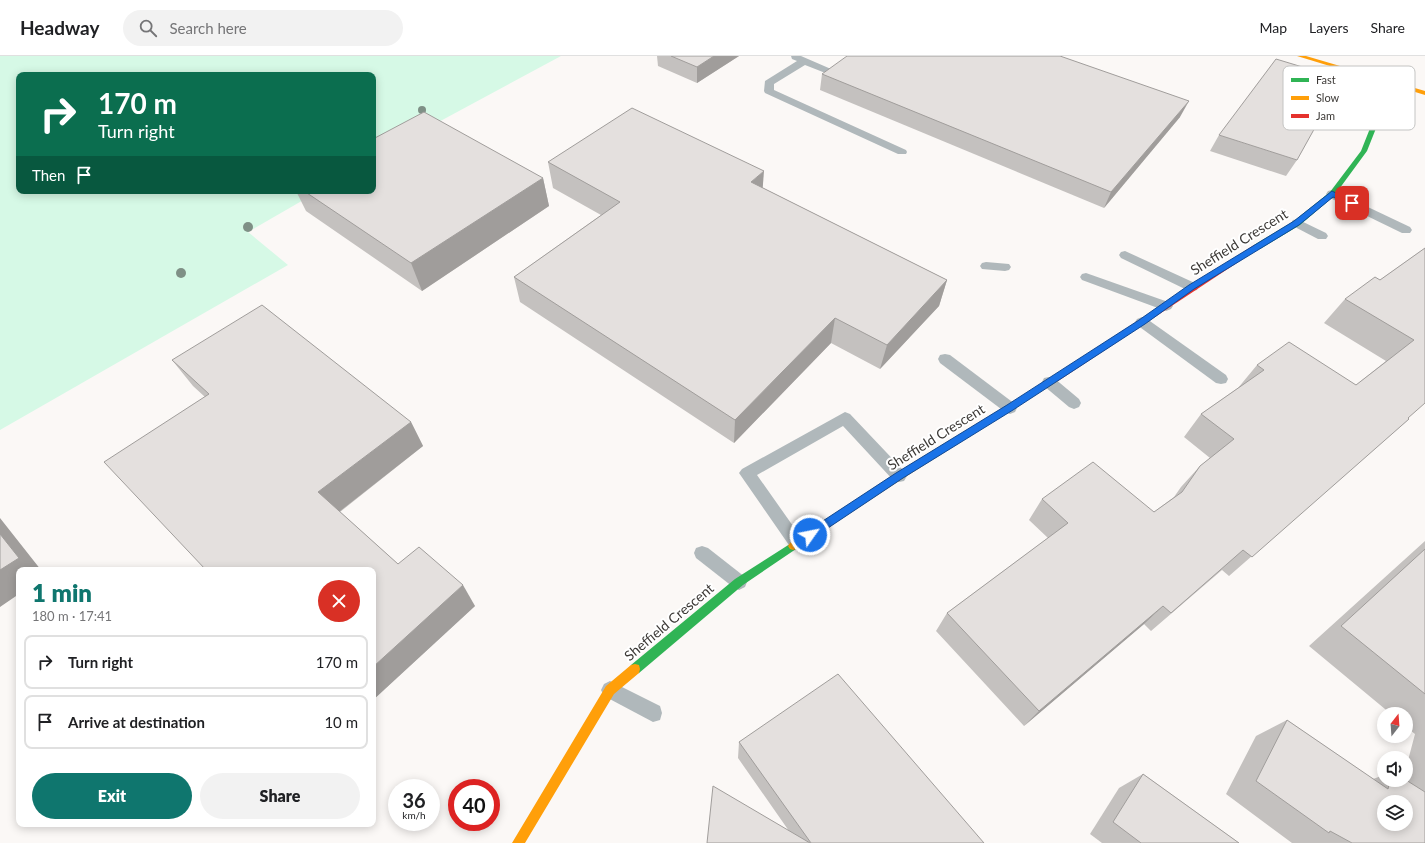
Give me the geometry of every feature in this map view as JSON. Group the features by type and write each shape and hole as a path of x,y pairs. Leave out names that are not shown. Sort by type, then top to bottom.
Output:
{"street":[{"path":"1300,56 1334,66"},
{"path":"1415,90 1425,93"},
{"name":"Sheffield Crescent","path":"518,843 610,690 739,582 900,476 1010,408 1142,322 1192,287 1297,223 1332,194 1364,151 1372,130"}],"lane":[{"path":"792,56 828,71"},
{"path":"804,61 769,83 768,91 902,152"},
{"path":"1332,194 1406,230"},
{"path":"1297,223 1322,236"},
{"path":"1125,255 1192,287"},
{"path":"986,266 1005,267"},
{"path":"1086,277 1166,306"},
{"path":"1142,322 1221,379"},
{"path":"945,359 1010,408"},
{"path":"1049,382 1074,403"},
{"path":"797,543 748,473 845,418 900,476"},
{"path":"702,552 739,582"},
{"path":"610,690 653,713"}],"green space":[{"path":"0,56 561,56 433,125 376,158 376,72 16,72 16,194 314,194 248,232 288,265 0,430"}],"building":[{"path":"671,56 714,56 697,67"},
{"path":"847,56 1060,56 1189,101 1111,192 822,74"},
{"path":"1276,59 1299,66 1283,66 1283,130 1314,130 1297,160 1219,135"},
{"path":"632,108 764,171 751,182 947,280 887,345 835,318 735,420 514,277 620,202 548,162"},
{"path":"424,112 543,178 411,263 308,194 376,194 376,137"},
{"path":"1425,248 1425,403 1408,418 1409,419 1252,557 1243,550 1171,613 1163,606 1039,711 947,613 1068,523 1042,499 1093,462 1154,512 1182,492 1200,466 1234,439 1201,414 1264,370 1257,365 1289,342 1356,385 1414,340 1345,299 1375,277 1380,280"},
{"path":"262,305 411,422 318,492 398,564 419,547 463,585 376,664 376,567 203,567 104,462 209,394 172,360"},
{"path":"0,534 19,558 0,570"},
{"path":"1425,549 1425,694 1341,626"},
{"path":"838,674 984,843 811,843 739,742"},
{"path":"1287,720 1377,781 1377,787 1385,787 1388,789 1388,787 1413,787 1413,784 1425,792 1425,843 1352,843 1330,831 1329,833 1256,781"},
{"path":"1143,774 1239,843 1141,843 1113,822"},
{"path":"713,786 810,843 707,843"}],"traffic: fast":[{"path":"1257,247 1297,223 1332,194 1364,151 1372,130"},
{"path":"635,669 739,582 793,546"}],"traffic: slow":[{"path":"1300,56 1334,66"},
{"path":"1415,90 1425,93"},
{"path":"793,546 899,476 1055,379"},
{"path":"518,843 610,690 635,669"}],"traffic: jam":[{"path":"1055,379 1257,247"}],"route":[{"path":"810,535 900,476 1010,408 1142,322 1192,287 1297,223 1332,194 1352,203"}]}
